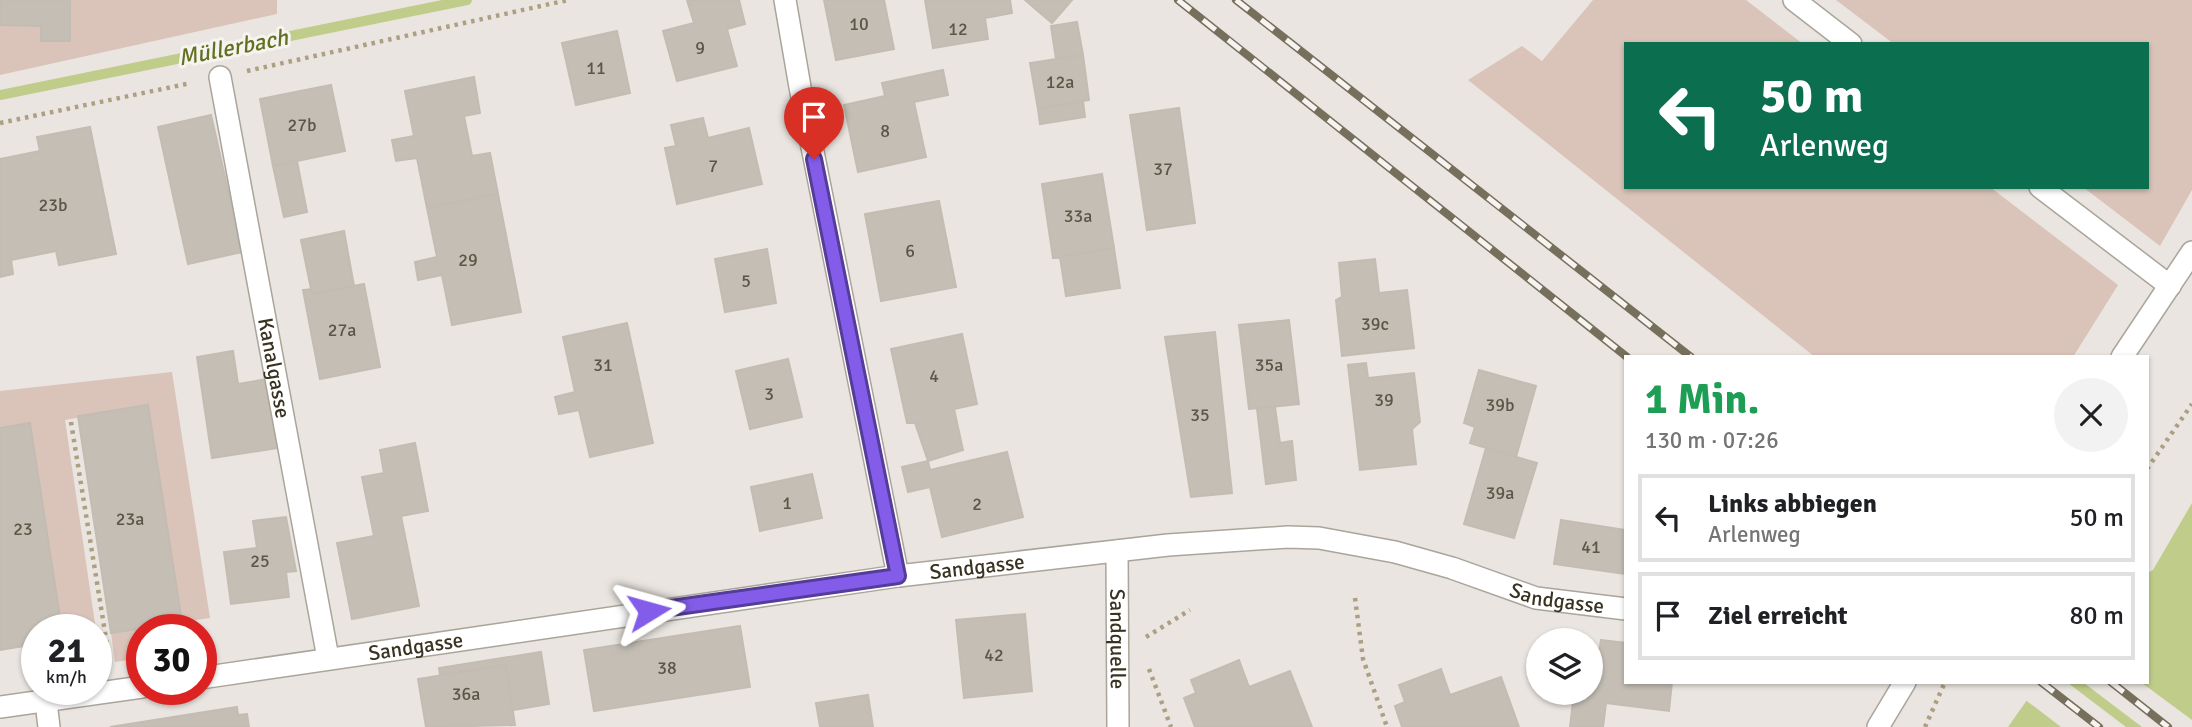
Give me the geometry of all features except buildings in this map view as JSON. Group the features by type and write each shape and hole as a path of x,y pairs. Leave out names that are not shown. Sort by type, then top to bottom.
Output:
{"street":[{"path":"785,0 898,576"},
{"path":"1794,0 1848,42"},
{"name":"Kanalgasse","path":"220,77 328,658"},
{"path":"2043,189 2170,286"},
{"path":"2123,355 2192,252"},
{"name":"Sandgasse","path":"217,675 898,576 1117,551 1246,540 1319,538 1395,552 1536,597 1624,609"},
{"name":"Sandquelle","path":"1117,551 1118,727"},
{"path":"1878,727 1904,684"},
{"path":"0,707 21,705"},
{"path":"46,705 48,727"}],"path":[{"path":"0,123 568,0"},
{"path":"2149,466 2192,404"},
{"path":"71,422 102,614"},
{"path":"1355,598 1363,659 1387,727"},
{"path":"1138,641 1190,610"},
{"path":"1925,727 1944,684"}],"shaded area":[{"path":"70,0 277,0 277,14 0,75 0,25 41,26 41,41 70,41"},
{"path":"1593,0 1746,0 1800,42 1624,42 1624,189 1993,189 2118,285 2074,355 1812,355 1468,80 1522,46 1542,61"},
{"path":"1836,0 2192,0 2192,190 2160,246 2086,189 2149,189 2149,42 1891,42"},
{"path":"172,372 209,614 181,614 148,405 65,420 94,614 60,614 30,424 0,428 0,391"},
{"path":"2192,503 2192,727 2008,727 2038,684 2149,684 2149,572 2153,570"},
{"path":"126,630 126,660 115,662 112,633"}],"pier":[{"path":"2034,684 2069,684 2126,727 2061,727 2023,698"},
{"path":"2085,684 2143,684 2192,720 2192,727 2142,727"}],"waterway":[{"name":"Müllerbach","path":"0,95 467,0"}],"railway":[{"path":"1178,0 1624,355"},
{"path":"1236,0 1688,355"},
{"path":"2044,684 2099,727"},
{"path":"2114,684 2168,727"}],"route":[{"path":"649,611 898,576 814,159"}]}
